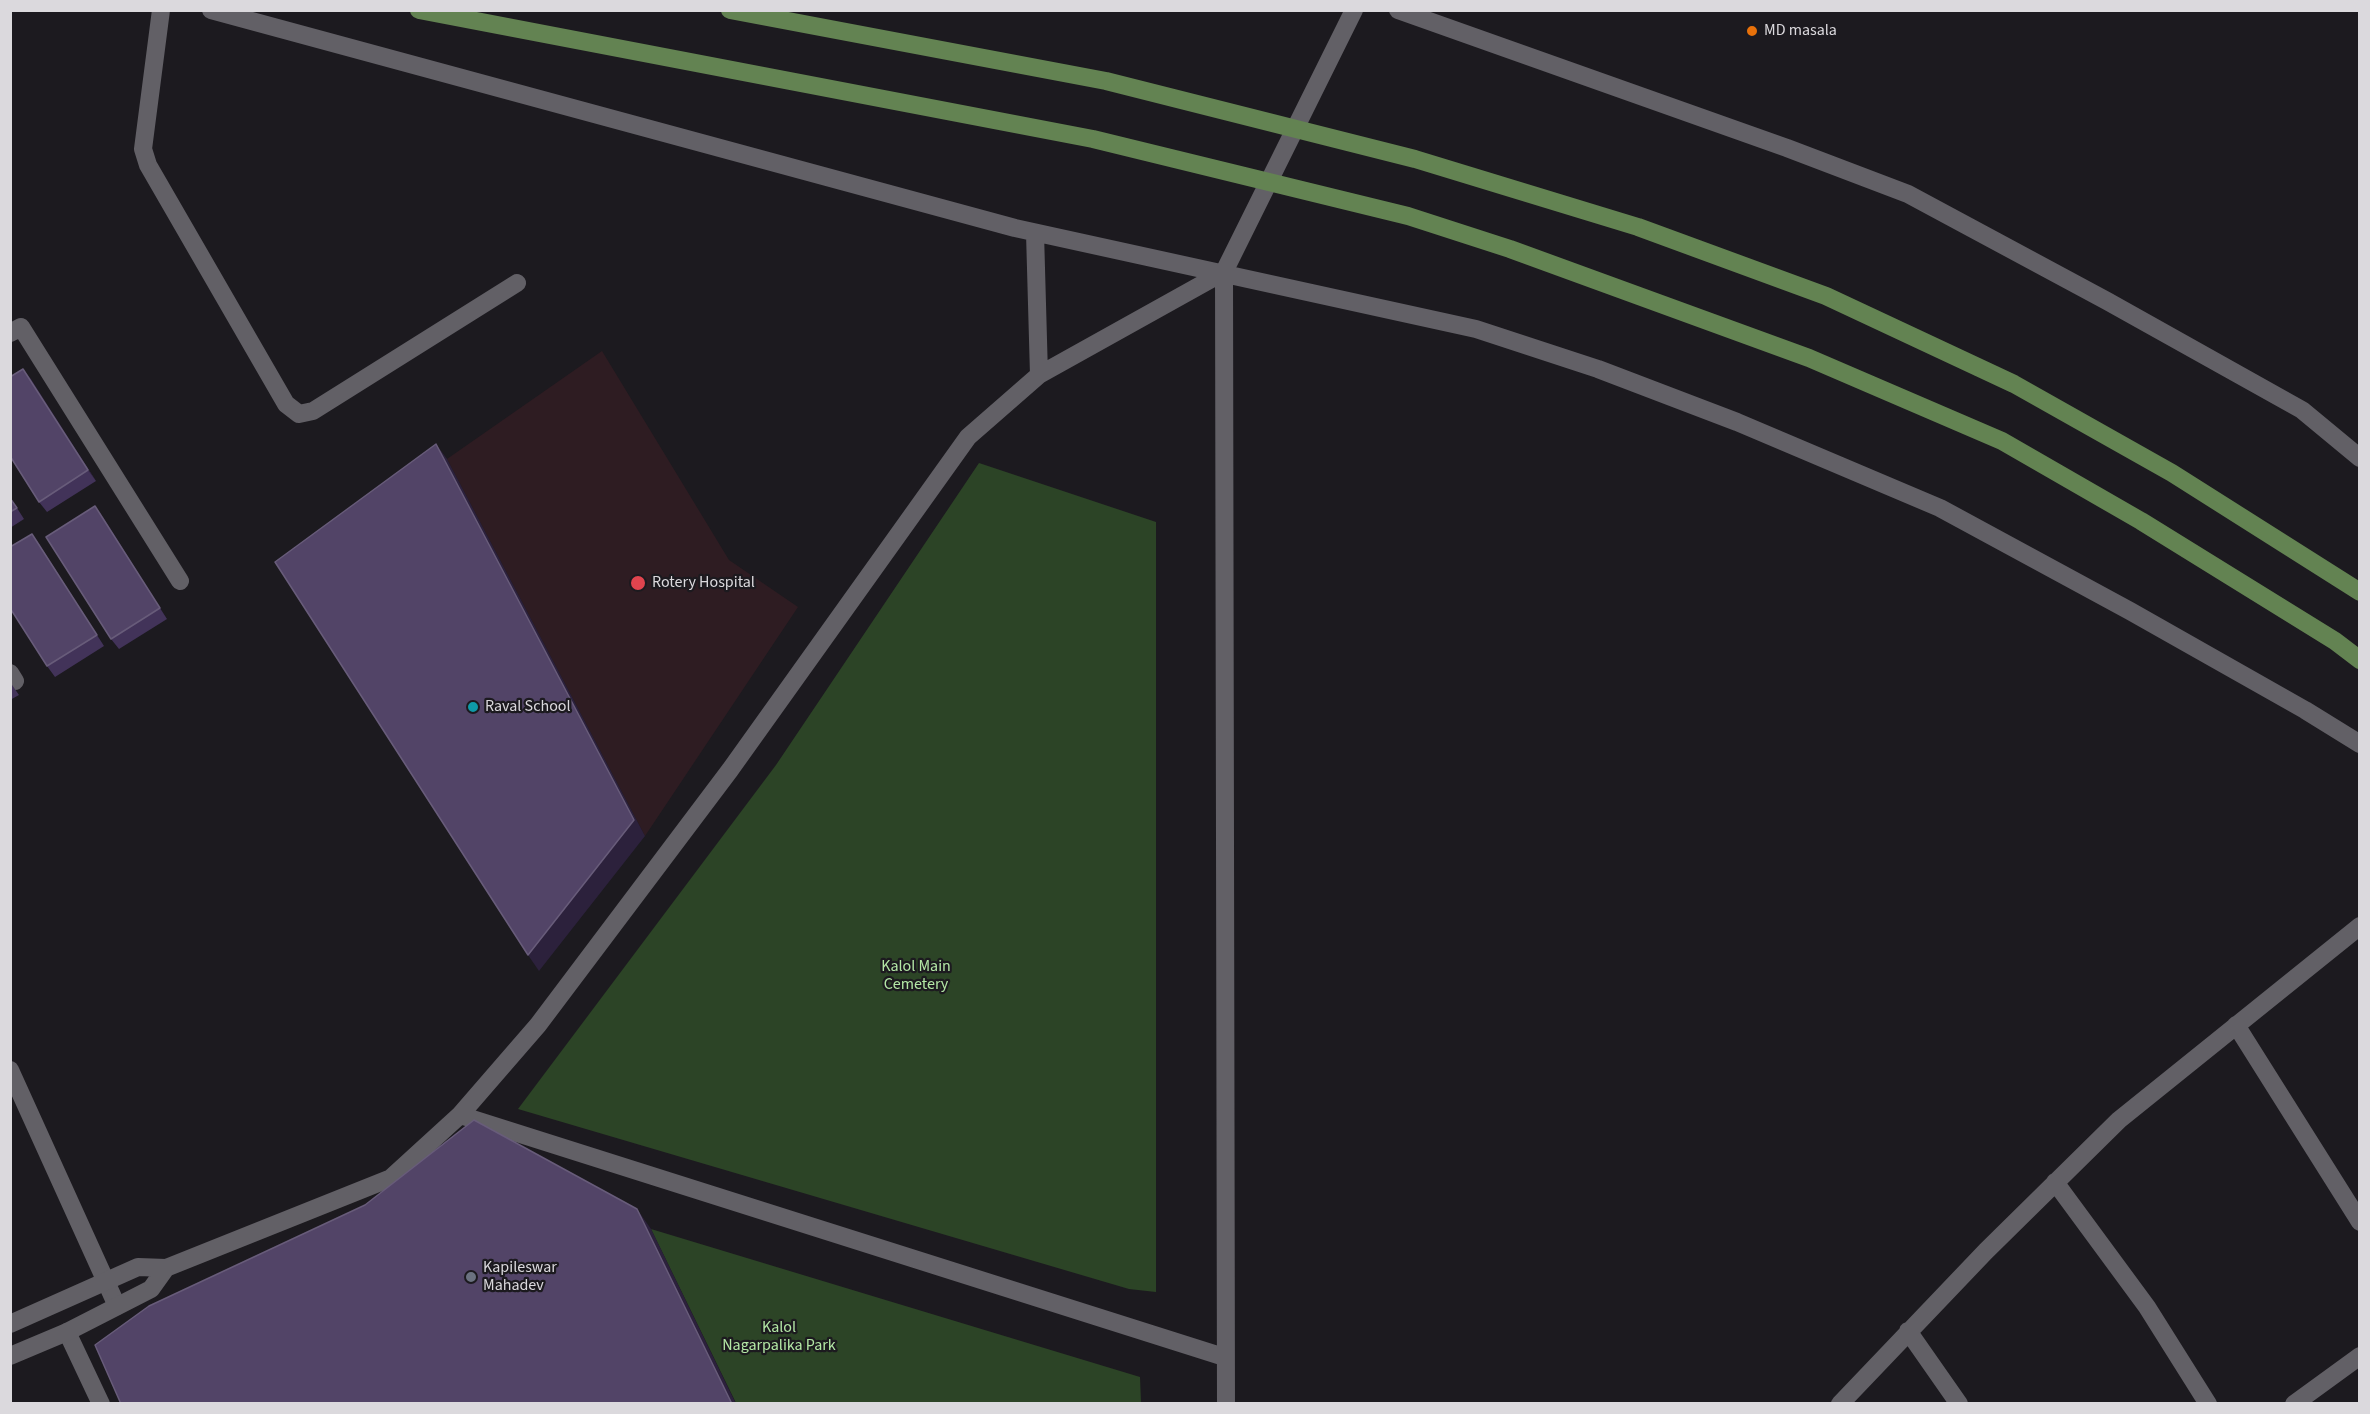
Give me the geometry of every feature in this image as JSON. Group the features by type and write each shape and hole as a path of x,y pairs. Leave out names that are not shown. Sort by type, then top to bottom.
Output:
{"main road":[{"path":"419,10 1093,139 1408,216 1510,249 1809,358 2002,441 2142,521 2360,660"},
{"path":"730,10 1106,81 1415,159 1638,227 1826,296 2014,384 2172,473 2360,592"}],"street":[{"path":"161,10 143,148 148,165 286,404 299,414 313,411 517,283"},
{"path":"211,10 1035,233 1224,272 1476,329 1598,369 1737,422 1940,508 2130,611 2305,710 2360,744"},
{"path":"1226,1404 1224,1357 1224,272 1354,10"},
{"path":"1398,10 1776,144 1908,194 2107,301 2302,410 2360,458"},
{"path":"1035,233 1039,375"},
{"path":"10,1324 105,1284 138,1267 166,1268 391,1178 460,1116 538,1025 730,770 968,437 1039,375 1224,272"},
{"path":"10,333 21,327 180,581"},
{"path":"1840,1404 1908,1330 2119,1120 2360,926"},
{"path":"2236,1026 2360,1222"},
{"path":"10,1070 105,1284 117,1306"},
{"path":"460,1116 1224,1357"},
{"path":"2055,1182 2147,1307 2208,1404"},
{"path":"10,1356 67,1332 151,1289 166,1268"},
{"path":"1908,1330 1959,1404"},
{"path":"67,1332 101,1404"},
{"path":"2294,1404 2360,1356"}],"shaded area":[{"name":"Rotery Hospital","path":"602,351 729,560 798,607 645,836 447,459"}],"green space":[{"name":"Kalol Main Cemetery","path":"979,463 1156,522 1156,1292 1129,1289 518,1109 776,765"},
{"name":"Kalol Nagarpalika Park","path":"651,1229 1140,1377 1141,1403 736,1403"}],"building":[{"path":"23,369 88,470 39,502 10,456 10,377"},
{"name":"Raval School","path":"436,444 634,820 528,955 275,562"},
{"path":"10,498 17,508 10,512"},
{"path":"95,506 160,608 111,639 46,537"},
{"path":"32,534 97,635 47,666 10,608 10,547"},
{"name":"Kapileswar Mahadev","path":"474,1120 637,1209 732,1404 121,1404 95,1345 149,1306 365,1205"}],"place":[{"name":"MD masala","path":"1752,31"},
{"name":"Rotery Hospital","path":"638,583"},
{"name":"Raval School","path":"473,707"},
{"name":"Kapileswar Mahadev","path":"471,1277"}]}
